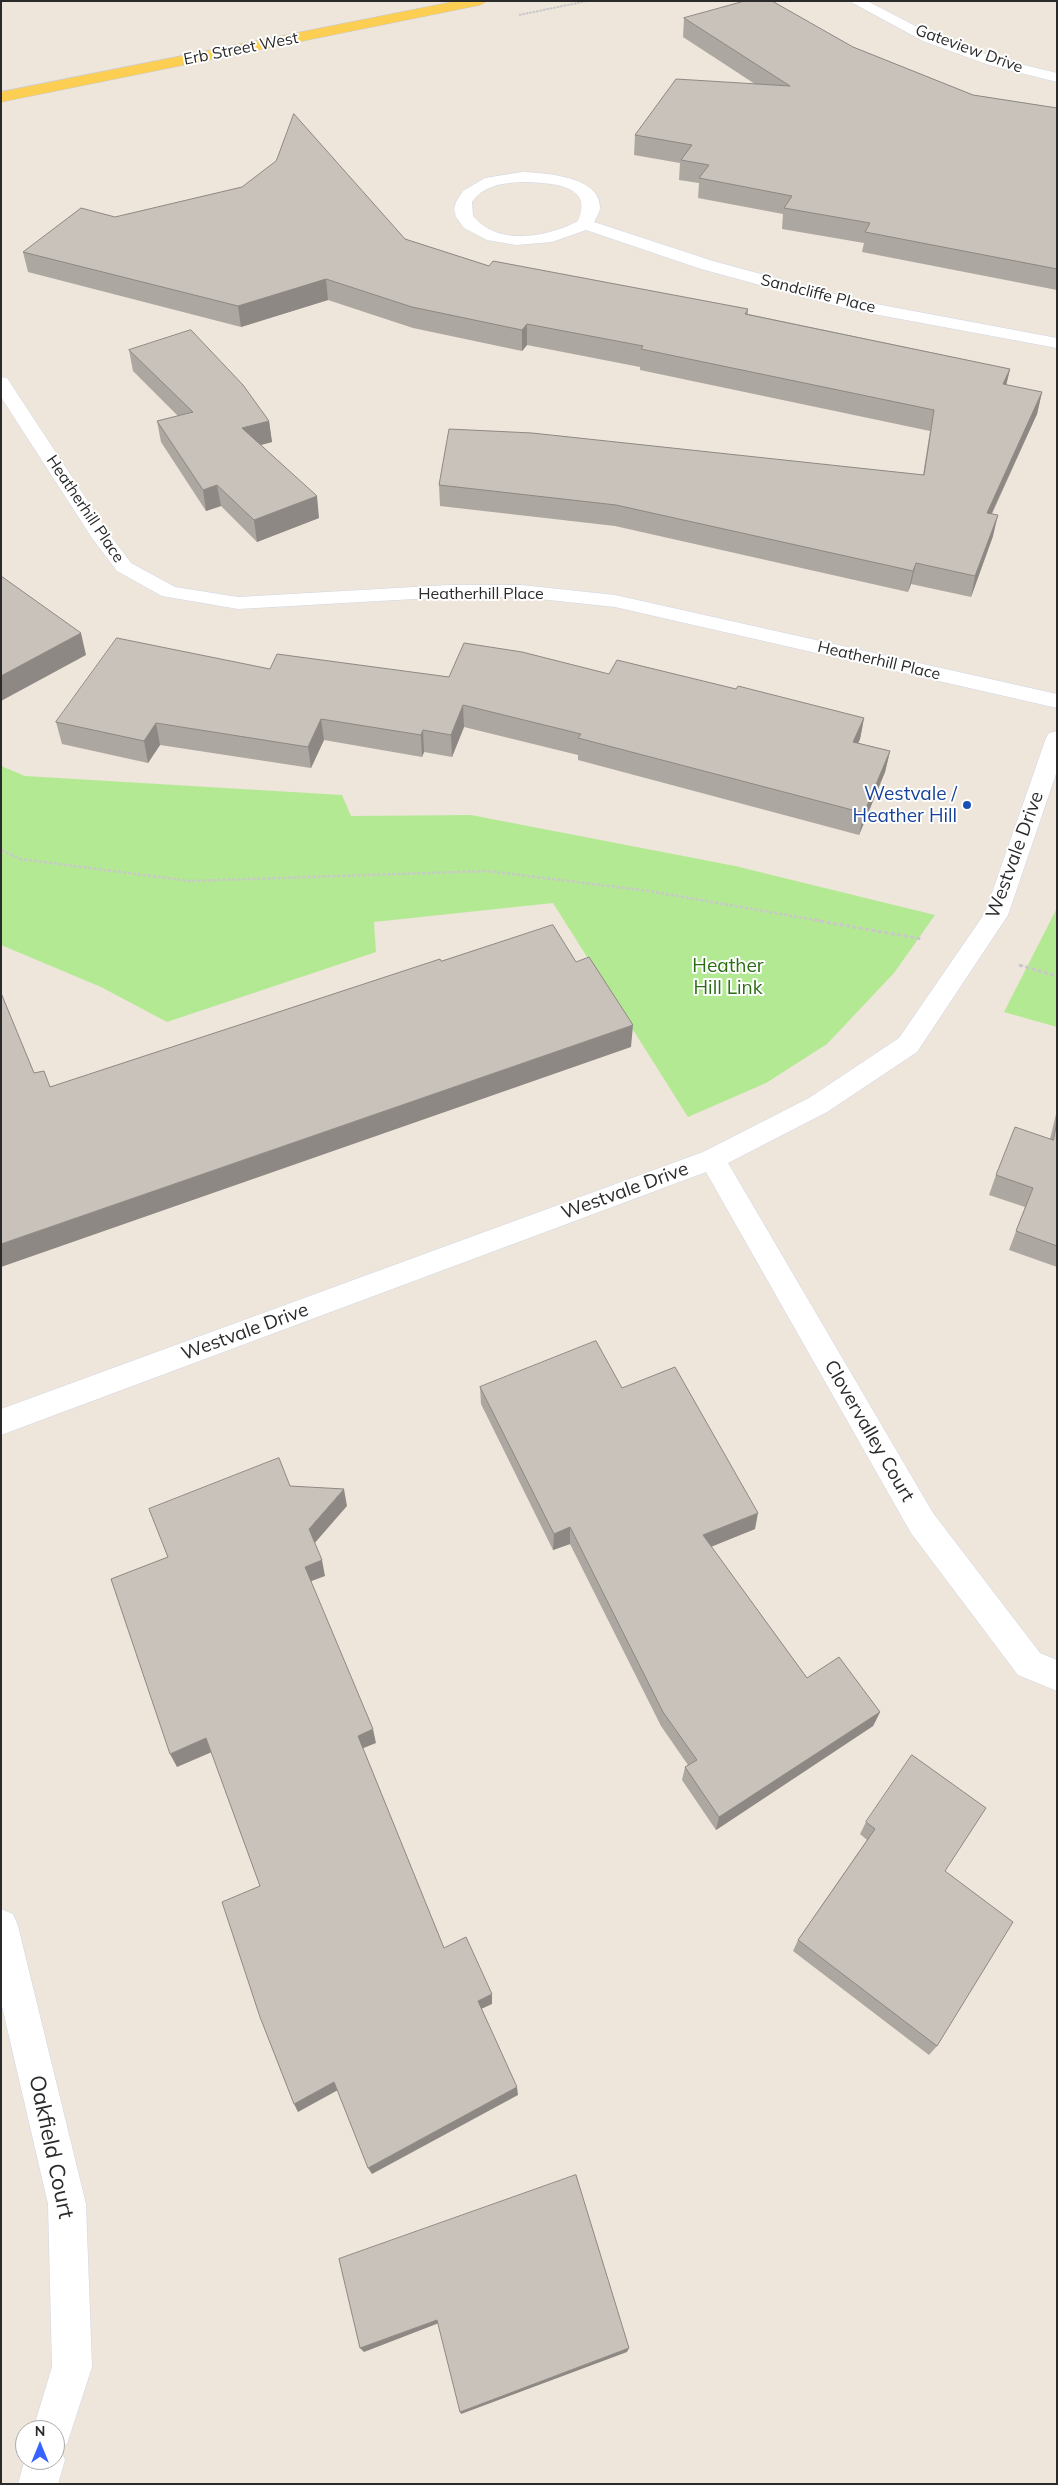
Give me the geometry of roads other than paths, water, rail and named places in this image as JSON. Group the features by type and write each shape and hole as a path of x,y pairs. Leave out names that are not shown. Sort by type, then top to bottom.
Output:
{"main road":[{"name":"Erb Street West","path":"1,98 480,1"}],"street":[{"name":"Gateview Drive","path":"856,1 928,38 994,62 1057,78"},
{"path":"520,176 553,179 577,187 589,196 592,202 593,213 585,224 570,233 541,240 506,239 493,236 467,222 461,211 461,205 468,194 494,180 520,176"},
{"name":"Sandcliffe Place","path":"585,224 707,265 858,306 1057,343"},
{"name":"Heatherhill Place","path":"1,382 102,538 124,567 169,592 238,603 449,591 512,591 615,601 1057,701"},
{"name":"Westvale Drive","path":"1,1422 712,1159 818,1105 908,1045 996,915 1057,738"},
{"name":"Clovervalley Court","path":"712,1159 922,1523 1029,1664 1057,1676"},
{"name":"Oakfield Court","path":"1,1926 67,2204 72,2367 56,2420"},
{"path":"38,2484 42,2470"}],"place":[{"name":"Westvale / Heather Hill","path":"967,805"}],"park label":[{"name":"Heather Hill Link","path":"728,977"}]}
